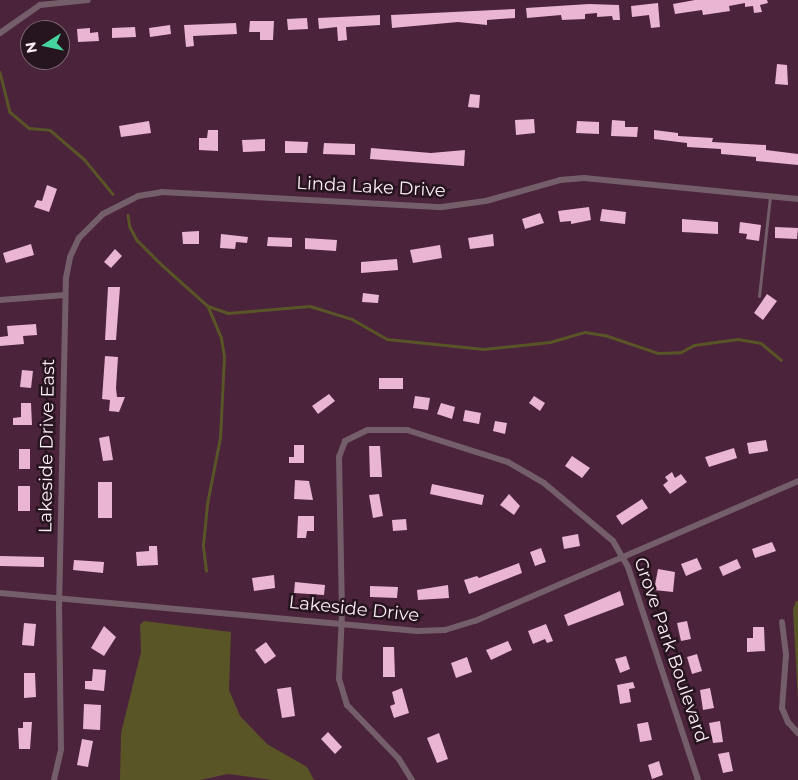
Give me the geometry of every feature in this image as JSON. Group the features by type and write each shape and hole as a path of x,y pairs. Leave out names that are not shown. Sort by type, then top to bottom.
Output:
{"street":[{"path":"0,33 40,2 88,0"},
{"name":"Linda Lake Drive","path":"65,295 70,257 86,229 109,210 154,192 177,191 442,206 486,201 560,180 584,178 798,199"},
{"path":"0,300 65,295"},
{"name":"Lakeside Drive East","path":"59,598 65,295"},
{"name":"Grove Park Boulevard","path":"412,780 398,759 353,714 344,700 339,678 341,623 339,457 345,440 357,432 382,428 407,430 508,462 563,498 613,541 624,556 698,780"},
{"name":"Lakeside Drive","path":"0,593 417,631 445,630 475,621 798,481"},
{"path":"54,780 61,749 59,598"},
{"path":"782,622 786,655 782,708 788,722 798,733"}],"lane":[{"path":"759,296 770,196"}],"shaded area":[{"path":"796,601 798,601 798,701 793,609"},
{"path":"144,621 231,632 229,690 240,716 267,744 307,767 314,780 272,780 228,774 200,780 120,780 121,733 141,652 140,625"}],"building":[{"path":"695,0 767,0 768,3 760,5 762,12 754,13 753,6 745,7 745,3 729,6 730,11 703,15 702,10 675,14 673,4"},
{"path":"658,3 660,27 651,28 649,15 632,17 631,6"},
{"path":"589,4 619,5 620,20 613,20 612,16 597,17 597,13 585,14 585,19 562,20 561,15 527,18 526,8"},
{"path":"515,9 515,18 487,20 487,25 458,22 392,28 391,15"},
{"path":"380,15 380,25 346,27 347,40 338,41 337,27 319,29 318,18"},
{"path":"307,18 308,29 288,30 287,19"},
{"path":"250,21 274,21 273,40 260,40 260,32 249,32"},
{"path":"236,23 237,34 193,36 194,46 186,47 184,25"},
{"path":"170,25 171,34 150,37 149,28"},
{"path":"135,27 136,37 112,38 112,28"},
{"path":"90,28 90,33 98,32 99,41 78,42 77,29"},
{"path":"777,64 787,65 788,85 775,84"},
{"path":"470,94 480,95 479,108 468,107"},
{"path":"534,119 535,133 516,135 515,120"},
{"path":"612,120 625,121 625,127 638,127 637,137 611,136"},
{"path":"149,121 151,133 121,137 119,126"},
{"path":"577,121 599,122 599,134 576,133"},
{"path":"208,130 218,130 218,151 199,150 199,138 207,138"},
{"path":"654,130 678,133 678,136 713,138 712,142 766,145 766,150 798,154 798,165 756,161 756,157 721,154 721,149 687,147 687,143 654,139"},
{"path":"265,139 265,151 243,152 242,140"},
{"path":"285,141 308,142 307,153 285,153"},
{"path":"324,143 355,144 355,155 323,154"},
{"path":"371,148 431,153 465,150 464,166 370,159"},
{"path":"47,185 57,189 49,212 34,207 37,200 42,201"},
{"path":"589,207 591,220 571,224 571,221 560,222 558,211"},
{"path":"602,209 626,212 625,224 600,221"},
{"path":"540,213 544,223 525,229 522,219"},
{"path":"682,219 718,222 718,234 682,232"},
{"path":"740,222 761,225 759,241 746,239 747,234 739,233"},
{"path":"775,227 798,228 797,239 775,238"},
{"path":"199,231 199,244 183,244 182,232"},
{"path":"221,234 248,237 247,243 236,242 235,249 220,248"},
{"path":"493,234 494,246 470,249 468,238"},
{"path":"268,237 292,238 292,247 267,246"},
{"path":"305,238 337,240 336,251 305,249"},
{"path":"31,244 34,255 6,263 3,253"},
{"path":"440,245 442,258 413,263 410,250"},
{"path":"115,249 122,256 111,268 104,262"},
{"path":"397,259 398,270 361,273 361,262"},
{"path":"108,287 120,287 116,340 105,340"},
{"path":"363,293 379,295 378,303 362,302"},
{"path":"767,294 777,301 763,320 754,313"},
{"path":"36,324 37,335 23,336 24,344 0,346 0,337 8,336 7,326"},
{"path":"105,356 118,357 117,397 125,397 119,412 109,411 110,400 102,399"},
{"path":"22,370 33,371 31,388 20,387"},
{"path":"379,378 403,378 403,389 379,389"},
{"path":"329,394 335,401 318,414 312,406"},
{"path":"415,396 430,398 428,410 413,408"},
{"path":"534,396 545,403 540,411 529,403"},
{"path":"21,403 31,403 32,425 13,425 13,418 21,417"},
{"path":"441,403 455,407 452,419 437,414"},
{"path":"465,410 481,413 479,424 463,421"},
{"path":"495,421 507,423 505,434 493,431"},
{"path":"109,436 113,460 103,461 99,438"},
{"path":"766,440 768,451 749,454 747,443"},
{"path":"294,445 304,445 304,463 289,463 289,457 294,457"},
{"path":"369,446 380,446 382,477 370,477"},
{"path":"734,448 737,458 709,467 705,457"},
{"path":"19,449 30,449 30,469 19,469"},
{"path":"572,456 590,468 582,478 565,466"},
{"path":"672,472 675,478 681,474 687,482 670,494 663,485 668,481 665,477"},
{"path":"295,480 309,481 313,500 294,499"},
{"path":"98,482 112,482 112,518 98,518"},
{"path":"432,484 484,495 482,505 430,494"},
{"path":"18,486 30,486 30,511 18,511"},
{"path":"379,494 383,516 373,518 369,495"},
{"path":"509,494 520,506 514,515 500,505"},
{"path":"642,499 648,508 622,525 616,516"},
{"path":"298,516 314,516 314,531 307,531 306,538 297,538"},
{"path":"406,519 407,530 393,531 392,520"},
{"path":"578,534 580,546 564,549 562,537"},
{"path":"772,542 776,551 755,558 752,549"},
{"path":"149,546 157,546 158,565 137,566 136,552 149,551"},
{"path":"541,548 546,562 535,566 530,552"},
{"path":"0,556 44,557 44,567 0,566"},
{"path":"697,558 702,569 686,576 681,564"},
{"path":"737,559 741,568 723,576 719,567"},
{"path":"74,560 104,562 103,573 73,570"},
{"path":"519,563 522,573 469,594 464,580 477,576 479,578"},
{"path":"658,569 675,572 673,592 654,590"},
{"path":"274,575 275,588 254,591 252,578"},
{"path":"295,582 325,585 324,595 294,593"},
{"path":"448,585 449,598 418,600 417,590"},
{"path":"370,586 398,587 397,598 370,597"},
{"path":"620,591 624,605 568,626 564,615"},
{"path":"687,621 691,639 681,641 677,623"},
{"path":"24,623 36,624 34,646 22,645"},
{"path":"546,624 553,641 547,643 545,639 533,644 528,631"},
{"path":"104,626 116,637 104,656 91,648"},
{"path":"753,627 764,627 765,651 747,652 747,638 753,638"},
{"path":"508,641 512,650 491,660 486,650"},
{"path":"266,642 276,656 265,664 255,650"},
{"path":"383,647 394,647 395,677 383,677"},
{"path":"697,654 702,671 692,674 687,657"},
{"path":"626,656 630,669 620,673 615,659"},
{"path":"467,657 472,672 456,678 451,663"},
{"path":"93,669 106,670 104,691 85,689 85,681 92,681"},
{"path":"24,673 35,673 36,697 24,698"},
{"path":"633,682 635,688 629,689 631,702 620,704 617,685"},
{"path":"291,687 295,716 282,718 277,689"},
{"path":"402,688 409,713 394,718 390,706 395,704 392,692"},
{"path":"710,688 714,708 703,710 700,690"},
{"path":"84,704 101,705 100,730 83,729"},
{"path":"720,721 723,742 713,743 709,723"},
{"path":"23,722 32,722 30,749 19,749 18,728 23,728"},
{"path":"648,722 652,740 640,742 637,724"},
{"path":"328,732 342,747 335,754 321,739"},
{"path":"439,733 448,759 437,763 427,738"},
{"path":"82,739 93,741 88,767 77,765"},
{"path":"729,752 733,771 723,773 718,754"},
{"path":"659,761 663,775 652,779 648,765"}],"waterway":[{"path":"0,72 10,112 29,128 50,130 84,159 113,194"},
{"path":"128,215 130,227 137,240 162,265 208,306 228,313 310,306 352,319 387,339 483,349 550,342 585,332 605,335 658,353 681,352 694,345 738,339 761,343 781,360"},
{"path":"206,571 203,545 207,504 220,438 224,357 221,338 208,307"}]}
